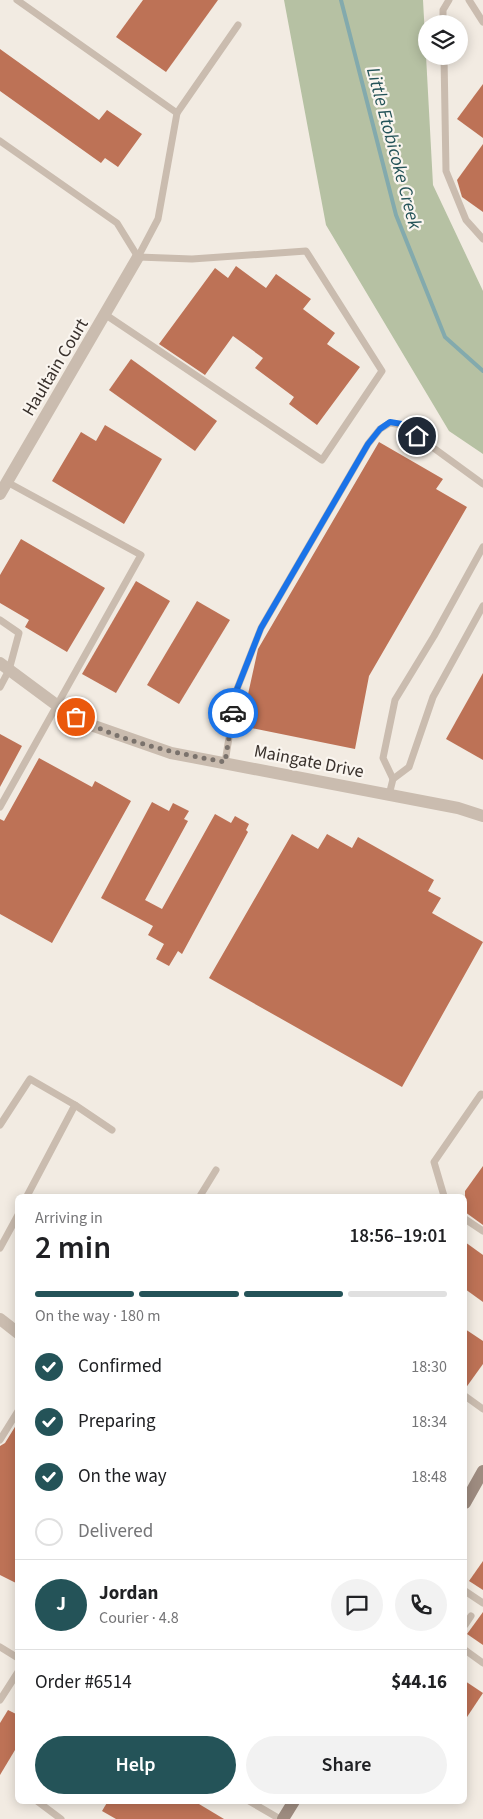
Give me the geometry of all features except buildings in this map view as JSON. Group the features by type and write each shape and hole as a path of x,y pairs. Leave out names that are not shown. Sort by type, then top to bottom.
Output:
{"street":[{"name":"Haultain Court","path":"0,494 106,315 138,257"},
{"name":"Maingate Drive","path":"5,667 56,704 91,725 171,753 458,808 483,816"},
{"path":"0,1320 15,1330"},
{"path":"467,1499 483,1471"},
{"path":"282,1819 292,1804"}],"lane":[{"path":"17,0 177,112"},
{"path":"443,15 443,10 449,0"},
{"path":"470,0 483,22"},
{"path":"138,257 158,219 177,112 238,25"},
{"path":"444,65 446,171 466,220 483,239"},
{"path":"0,141 117,223 138,257"},
{"path":"106,315 322,460 382,371 306,251 192,259 138,257"},
{"path":"225,762 237,689 261,628 368,444 380,429 390,422 402,424 483,484"},
{"path":"0,807 141,555 7,482"},
{"path":"393,779 383,758 395,700 434,636 483,547"},
{"path":"389,795 393,779 409,767 433,697 483,606"},
{"path":"0,620 19,633 5,667 0,688"},
{"path":"0,1124 30,1079 76,1105 112,1130"},
{"path":"443,1194 434,1162 481,1094 483,1095"},
{"path":"28,1194 76,1105"},
{"path":"201,1194 216,1170"},
{"path":"0,1248 15,1220"},
{"path":"467,1220 483,1231"},
{"path":"467,1397 483,1408"},
{"path":"0,1440 15,1416"},
{"path":"467,1592 483,1603"},
{"path":"467,1621 470,1616"},
{"path":"0,1647 15,1656"},
{"path":"467,1651 483,1663"},
{"path":"0,1700 15,1677"},
{"path":"41,1804 61,1819"},
{"path":"254,1804 282,1819"}],"green space":[{"path":"284,0 423,0 424,15 418,15 418,65 427,65 433,185 483,291 483,454 449,431 326,225"}],"waterway":[{"name":"Little Etobicoke Creek","path":"341,0 396,215 445,337 483,371"}],"way so far":[{"path":"76,717 91,725 171,753 225,762 233,713"}],"route":[{"path":"233,713 237,689 261,628 368,444 380,429 390,422 402,424 417,436"}]}
